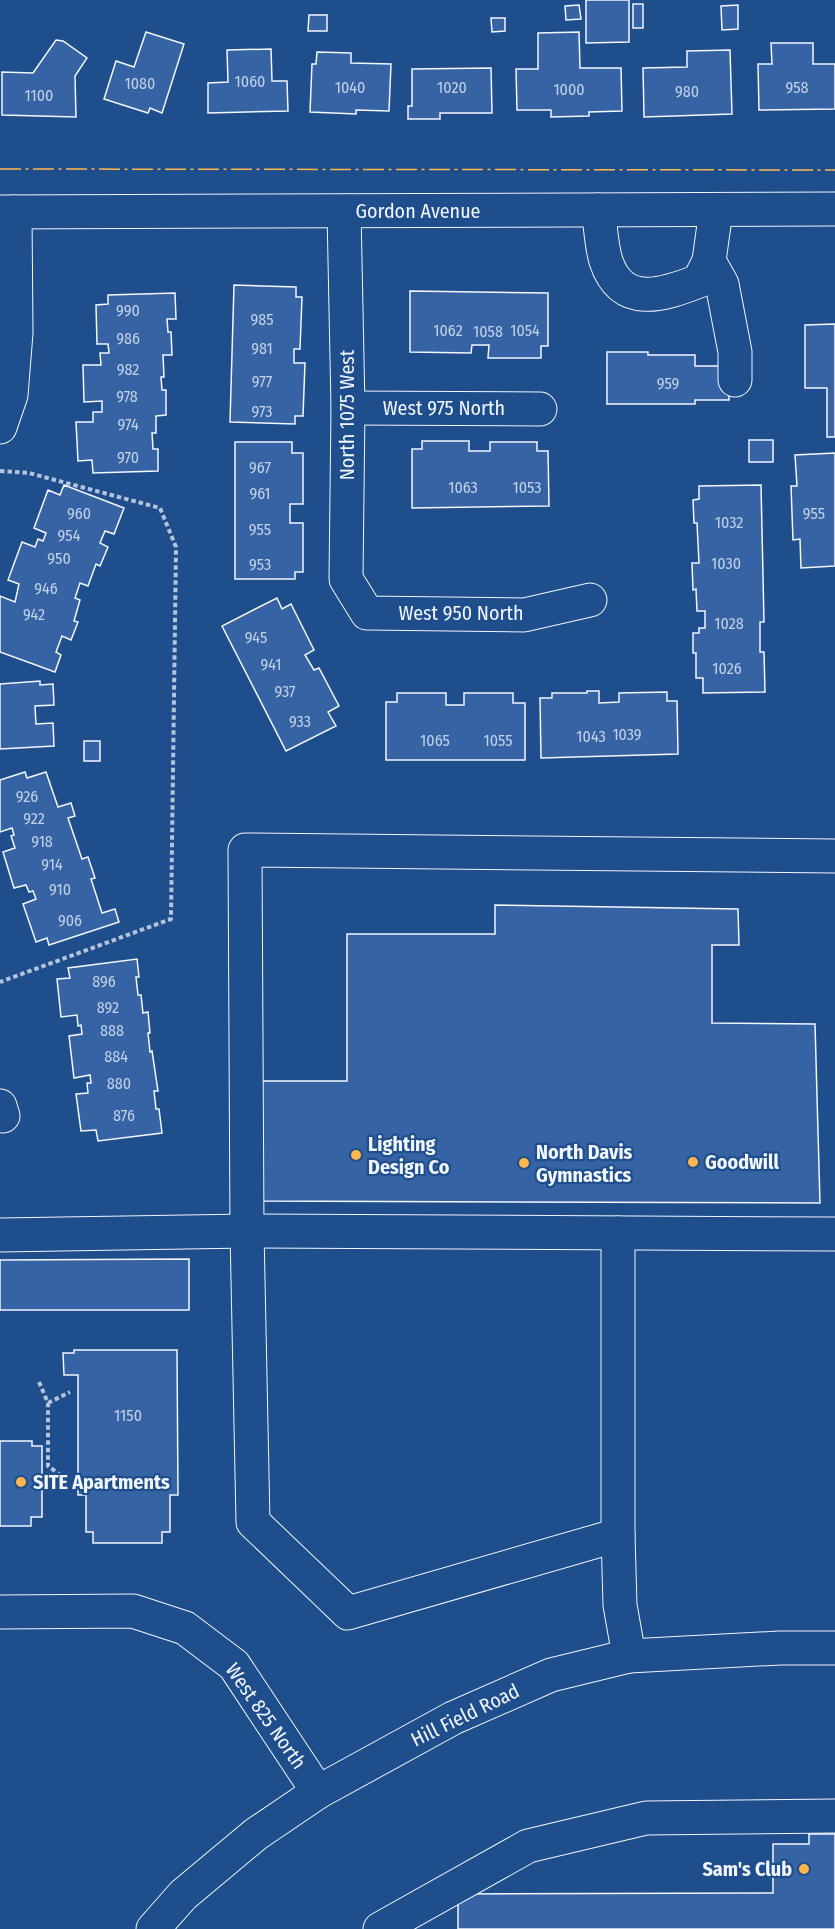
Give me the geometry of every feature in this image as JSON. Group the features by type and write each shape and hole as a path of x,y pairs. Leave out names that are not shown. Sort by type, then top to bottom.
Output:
{"main road":[{"name":"Gordon Avenue","path":"7,212 835,209"},
{"path":"598,210 607,262 620,285 637,295 674,291 699,281 709,261 716,210"},
{"name":"North 1075 West","path":"344,211 348,408 346,579 367,613"},
{"path":"0,427 11,395 16,333 7,212"},
{"path":"709,261 722,284 735,352 735,380"},
{"name":"West 975 North","path":"348,408 540,409"},
{"name":"West 950 North","path":"367,613 524,615 590,600"},
{"path":"618,1535 348,1613 253,1522 247,1231 245,850 835,856"},
{"path":"0,1235 247,1231 835,1234"},
{"path":"618,1233 618,1535 620,1605 629,1656"},
{"name":"West 825 North","path":"0,1612 133,1611 185,1628 234,1665 318,1792"},
{"name":"Hill Field Road","path":"153,1929 183,1895 256,1834 318,1792 453,1718 550,1675 629,1656 780,1648 835,1648"},
{"path":"380,1929 528,1846 646,1818 835,1816"}],"path":[{"path":"0,471 29,473 160,507 176,547 171,919 0,982"},
{"path":"39,1382 48,1403 48,1466 62,1476"},
{"path":"48,1403 70,1392"}],"building":[{"path":"586,0 629,0 629,42 586,43"},
{"path":"633,4 643,4 643,28 633,28"},
{"path":"579,5 581,19 566,20 565,6"},
{"path":"738,5 738,29 722,30 721,6"},
{"path":"309,15 327,15 327,31 308,31"},
{"path":"491,18 505,18 505,31 492,32"},
{"path":"146,32 184,44 162,113 150,108 148,113 104,99 116,61 134,67"},
{"path":"579,32 580,68 621,68 622,111 589,112 589,116 551,117 551,110 517,110 516,69 538,69 538,33"},
{"path":"56,40 63,41 87,58 75,76 76,117 2,115 2,72 33,73"},
{"path":"771,43 813,43 813,64 835,64 835,109 759,110 758,64 772,64"},
{"path":"271,49 272,81 287,81 288,111 208,113 208,83 228,82 227,50"},
{"path":"730,50 732,114 644,117 643,68 687,67 687,51"},
{"path":"317,52 351,53 351,63 391,64 389,111 356,110 356,114 310,112 312,64 316,64"},
{"path":"491,68 492,113 440,113 440,119 408,119 408,106 412,106 412,69"},
{"path":"234,285 296,287 296,297 302,297 300,349 294,349 294,363 305,363 303,416 295,416 295,424 230,422"},
{"path":"410,291 548,293 548,346 541,346 541,358 488,358 489,345 472,345 471,353 410,352"},
{"path":"175,293 176,319 167,319 168,332 171,332 172,355 163,355 164,377 161,377 162,390 166,390 166,415 156,416 156,433 152,433 153,449 158,449 158,471 93,473 92,460 78,461 76,422 93,422 93,412 102,412 102,401 84,402 83,365 101,365 100,353 109,353 108,344 97,344 96,305 108,304 108,295"},
{"path":"835,324 835,437 827,437 827,388 805,388 805,325"},
{"path":"607,352 695,355 695,366 729,366 729,400 695,400 695,404 607,404"},
{"path":"749,440 773,440 773,462 749,462"},
{"path":"422,441 469,441 469,451 490,451 490,442 537,442 537,451 548,451 549,506 412,508 412,449 422,449"},
{"path":"235,442 292,442 292,453 303,453 303,504 290,504 290,523 303,523 303,572 295,572 295,579 235,579"},
{"path":"835,453 835,566 801,568 800,539 793,540 791,486 797,486 795,455"},
{"path":"64,485 124,508 114,534 105,531 100,543 108,547 100,566 96,564 88,586 80,583 75,598 80,600 74,621 78,622 71,640 62,636 56,652 61,655 55,672 0,652 0,596 15,602 19,584 8,580 22,542 35,547 38,539 43,541 46,533 34,528 48,490 60,495"},
{"path":"761,485 764,622 760,622 760,652 764,652 765,692 703,693 703,678 696,678 696,653 693,653 693,633 699,633 699,628 705,628 705,611 697,611 696,589 693,590 692,563 699,563 697,523 694,523 693,500 699,499 699,486"},
{"path":"277,598 282,609 291,604 314,650 305,655 314,670 319,668 339,706 328,712 336,726 286,751 222,626"},
{"path":"40,681 40,685 53,684 54,705 35,706 36,724 53,723 54,746 0,749 0,684"},
{"path":"587,691 599,691 599,703 619,702 619,693 667,692 667,701 677,701 678,754 541,758 540,698 552,698 552,693 587,693"},
{"path":"397,693 446,693 446,705 464,705 464,693 513,693 513,703 525,703 525,760 386,760 386,702 397,702"},
{"path":"84,741 100,741 100,761 84,761"},
{"path":"25,772 27,778 46,772 58,807 71,803 75,816 68,818 82,859 88,857 95,878 91,879 102,913 115,909 119,922 49,945 47,938 36,942 23,904 36,899 33,891 29,892 26,885 14,888 3,852 15,848 11,836 14,835 12,828 0,832 0,780"},
{"path":"495,905 738,909 739,945 712,945 712,1023 815,1024 820,1203 258,1201 257,1081 347,1081 347,934 495,934"},
{"path":"137,959 138,995 141,995 143,1013 148,1012 150,1052 152,1051 158,1091 154,1091 156,1109 159,1109 162,1133 98,1141 96,1130 81,1131 76,1094 88,1093 87,1083 91,1083 90,1075 74,1078 69,1036 82,1034 81,1025 78,1026 77,1015 61,1017 57,979 70,978 68,968"},
{"path":"189,1259 189,1310 0,1310 0,1260"},
{"path":"74,1350 177,1350 178,1495 170,1495 170,1532 162,1532 162,1543 93,1543 93,1532 86,1532 86,1495 78,1495 78,1375 64,1375 63,1353 74,1353"},
{"name":"SITE Apartments","path":"0,1441 32,1441 32,1446 42,1446 42,1517 31,1517 31,1526 0,1526"},
{"name":"Sam's Club","path":"809,1834 835,1834 835,1929 458,1929 458,1894 773,1893 773,1844 809,1844"}],"power":[{"path":"0,169 835,170"}],"place":[{"name":"Lighting Design Co","path":"356,1155"},
{"name":"Goodwill","path":"693,1162"},
{"name":"North Davis Gymnastics","path":"524,1163"},
{"name":"SITE Apartments","path":"21,1482"},
{"name":"Sam's Club","path":"804,1869"}]}
